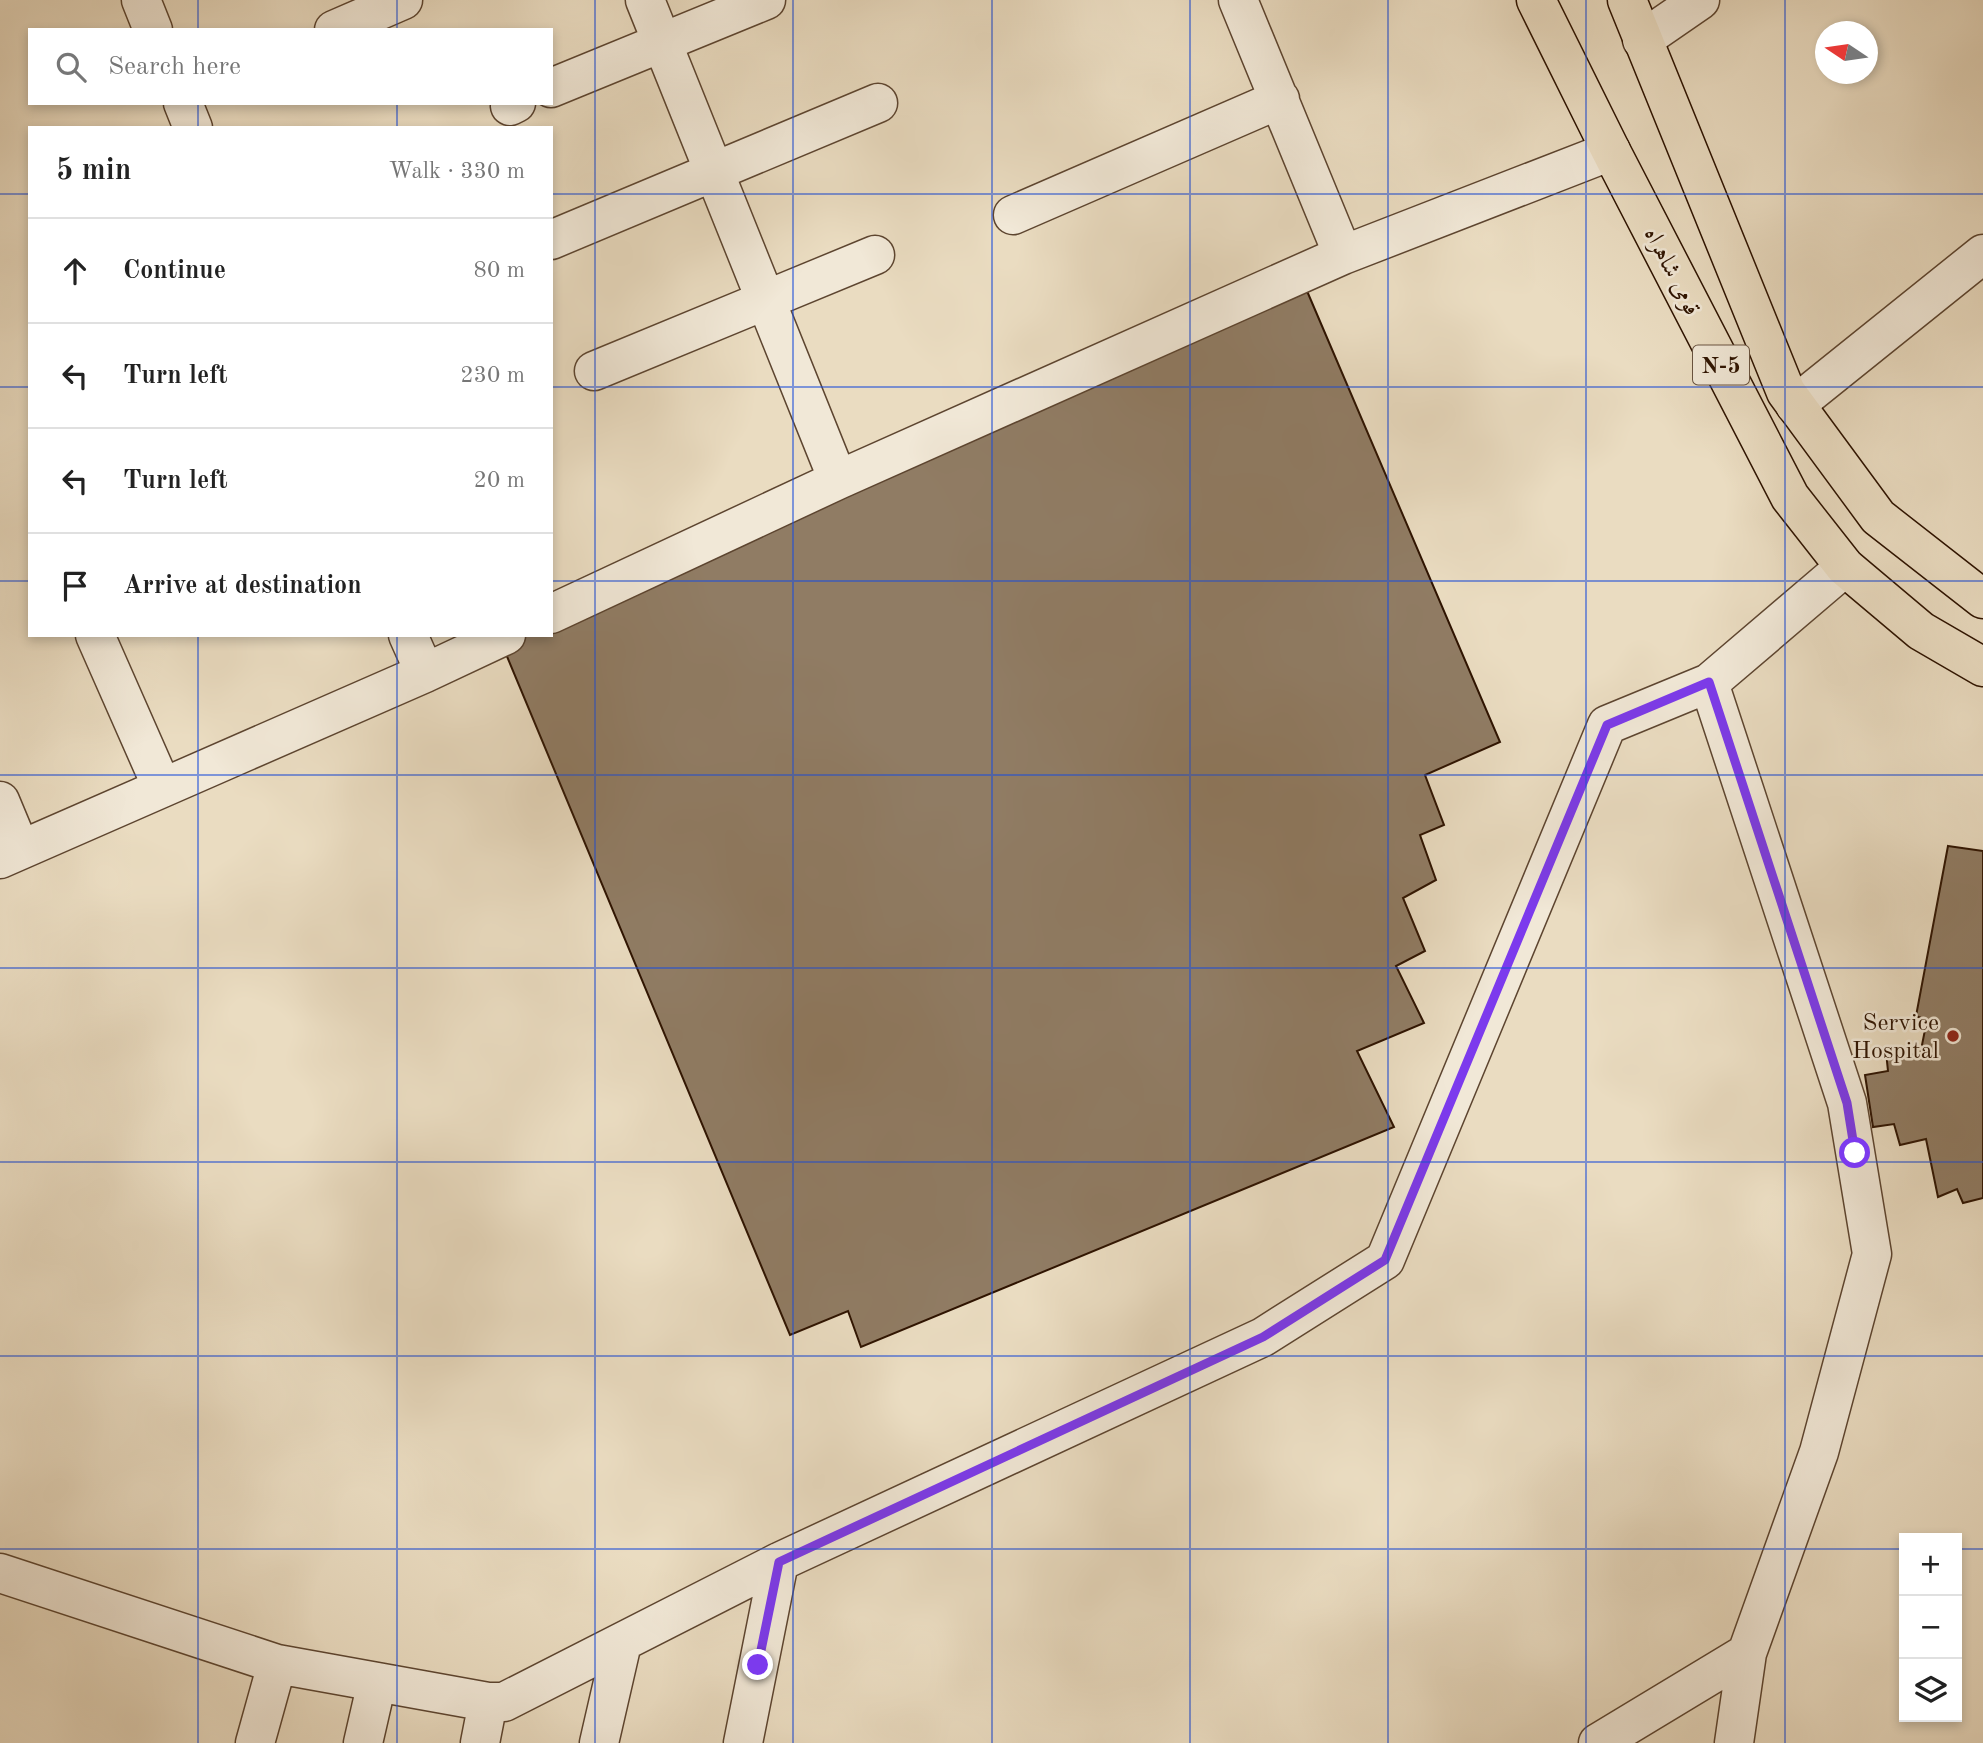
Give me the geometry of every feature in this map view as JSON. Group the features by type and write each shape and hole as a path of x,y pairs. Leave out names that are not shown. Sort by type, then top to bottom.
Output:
{"highway":[{"name":"قومی شاہراہ","path":"1536,0 1790,497 1845,567 1921,631 1983,667"},
{"name":"N-5","path":"1627,0 1786,392 1878,516 1983,599"}],"street":[{"path":"141,0 152,28"},
{"path":"339,28 403,0"},
{"path":"645,0 838,480"},
{"path":"553,87 766,0"},
{"path":"1238,0 1343,256"},
{"path":"1642,40 1700,0"},
{"path":"1013,215 1280,99"},
{"path":"553,239 878,103"},
{"path":"184,105 192,126"},
{"path":"553,613 838,480 1343,256 1611,151"},
{"path":"1795,405 1983,254"},
{"path":"594,371 875,255"},
{"path":"0,1573 277,1664 488,1702 504,1702 779,1562 1263,1337 1385,1260 1607,725 1709,682 1845,567"},
{"path":"96,637 162,787"},
{"path":"409,637 425,673"},
{"path":"0,802 10,854 502,637"},
{"path":"1709,682 1847,1103 1872,1254 1819,1452 1747,1653 1734,1743"},
{"path":"743,1743 779,1562"},
{"path":"599,1743 622,1643"},
{"path":"1598,1743 1747,1653"},
{"path":"255,1743 277,1664"},
{"path":"363,1743 377,1682"},
{"path":"480,1743 488,1702"}],"building":[{"path":"1307,291 1500,742 1425,775 1444,825 1420,835 1436,880 1403,898 1425,951 1396,966 1424,1023 1357,1051 1394,1127 861,1347 848,1311 790,1335 501,642 512,637 553,637 553,619"},
{"name":"Service Hospital","path":"1948,846 1983,851 1983,1198 1963,1203 1957,1189 1938,1197 1926,1139 1900,1145 1894,1124 1873,1127 1865,1075 1888,1071 1886,1052 1920,1055 1927,1020 1916,1016"}],"place":[{"name":"Service Hospital","path":"1953,1036"}],"route":[{"path":"758,1665 779,1562 1263,1337 1385,1260 1607,725 1709,682 1847,1103 1855,1153"}]}
